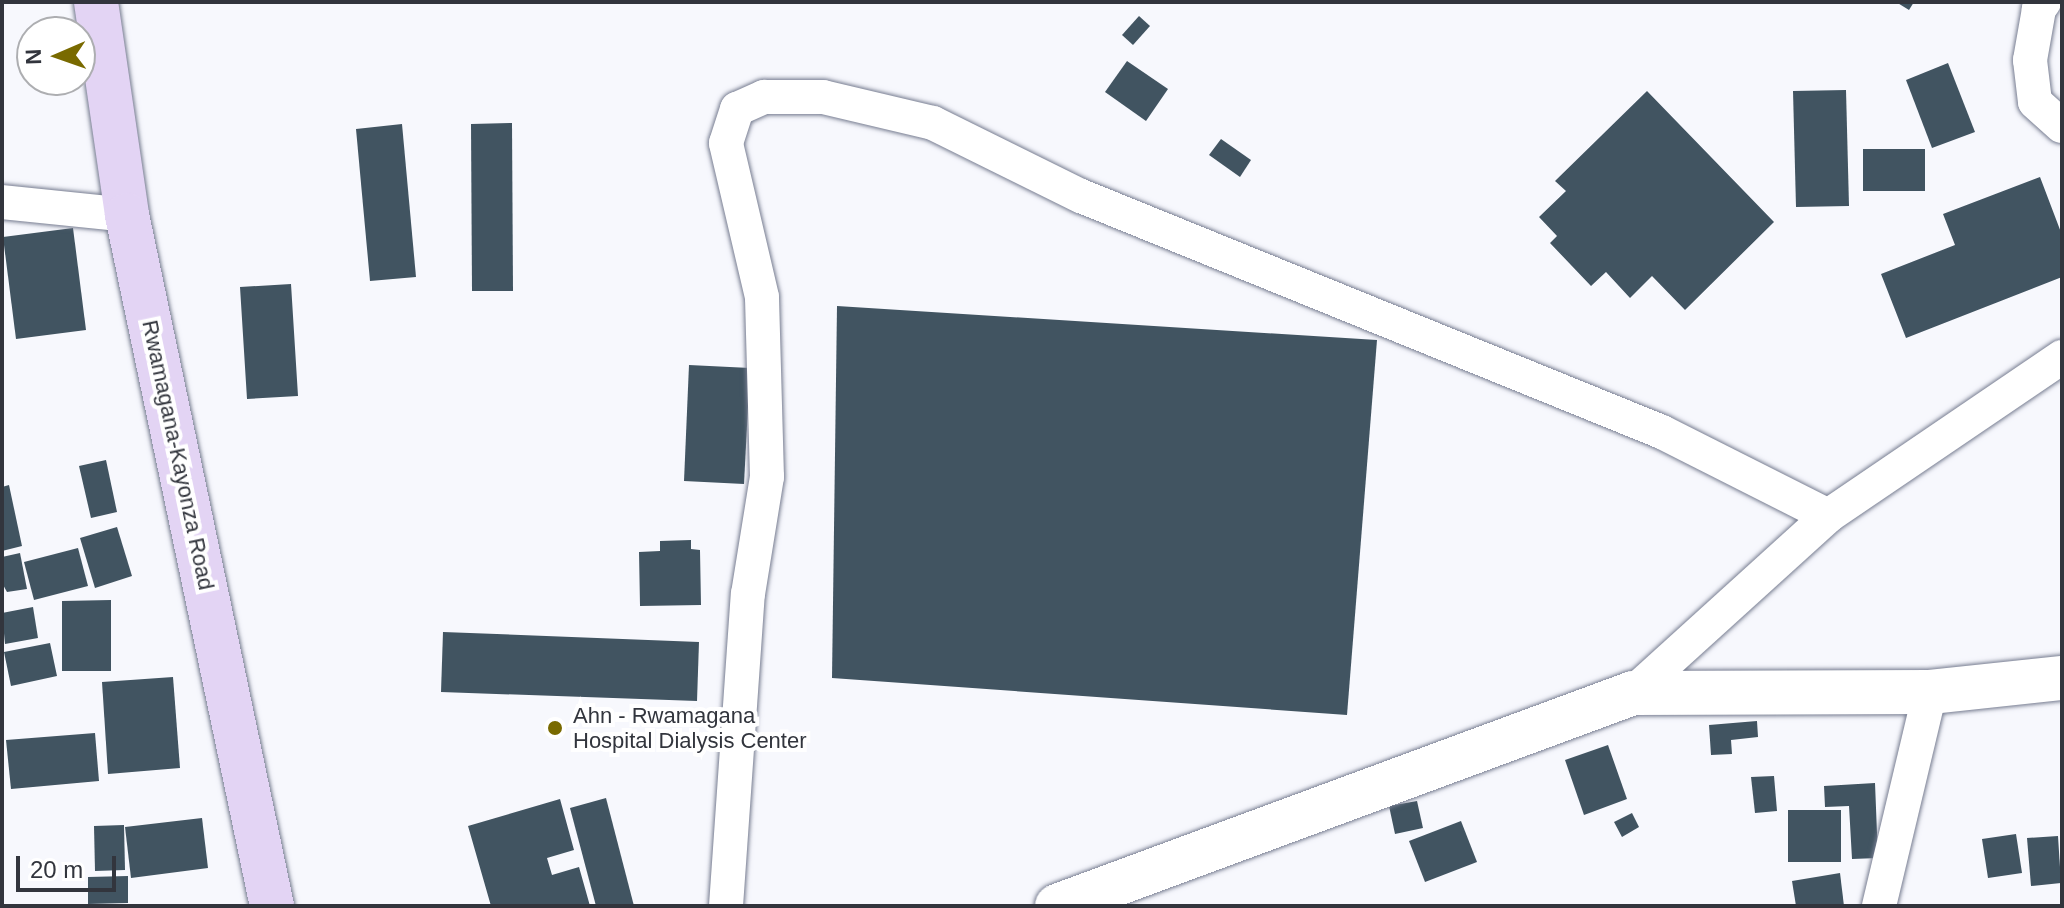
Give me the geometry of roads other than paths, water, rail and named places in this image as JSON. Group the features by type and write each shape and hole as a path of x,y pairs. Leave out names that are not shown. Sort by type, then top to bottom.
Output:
{"highway":[{"name":"Rwamagana-Kayonza Road","path":"96,2 127,215 272,906"}],"main road":[{"path":"1057,906 1633,693 1930,692 2062,678"}],"street":[{"path":"2044,2 2039,9 2030,60 2035,102 2062,126"},
{"path":"726,906 748,594 767,477 762,297 726,143 737,109 764,97 823,97 933,123 1081,196 1662,432 1828,516"},
{"path":"2,202 127,215"},
{"path":"1633,693 1828,516 2062,357"},
{"path":"1879,906 1930,692"}],"place":[{"name":"Ahn - Rwamagana Hospital Dialysis Center","path":"555,728"}]}
